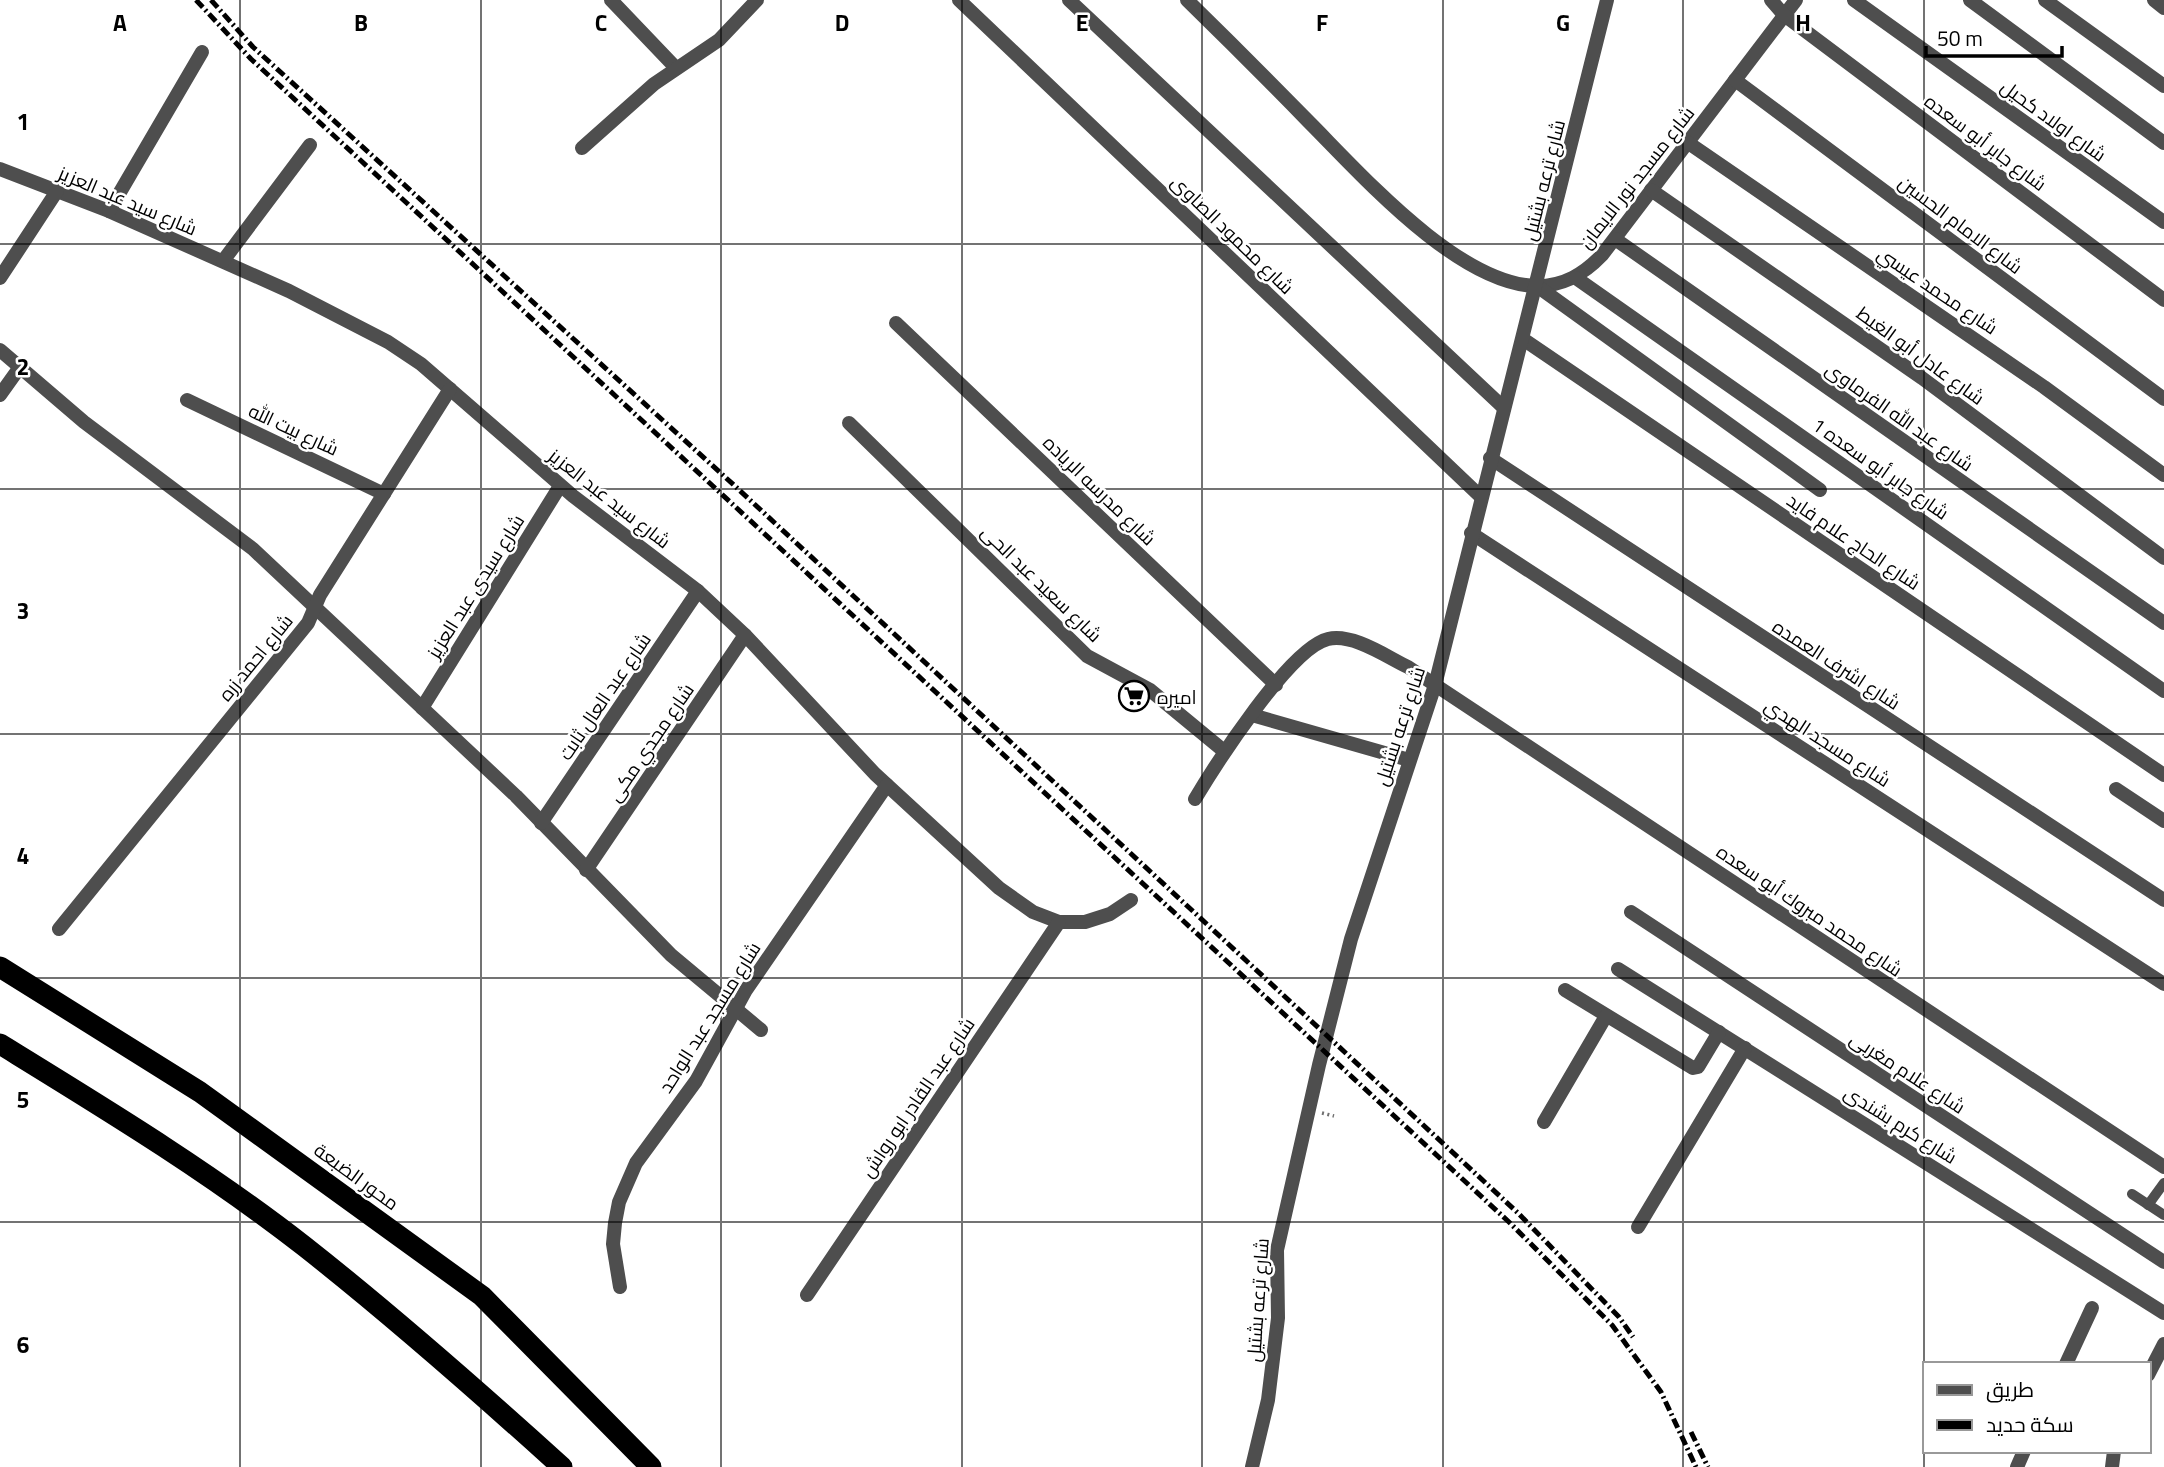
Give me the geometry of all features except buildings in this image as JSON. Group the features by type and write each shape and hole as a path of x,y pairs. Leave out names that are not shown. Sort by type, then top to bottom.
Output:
{"highway":[{"name":"محور الضبعة","path":"0,967 200,1093 482,1296 651,1467"},
{"path":"0,1044 163,1145 303,1245 436,1353 562,1467"}],"street":[{"path":"611,0 676,68"},
{"path":"582,148 676,68 719,40 757,0"},
{"name":"شارع محمود الصاوى","path":"959,0 1480,496"},
{"path":"1069,0 1504,408"},
{"path":"1187,0 1394,207 1479,268 1502,278 1537,286 1820,490"},
{"name":"شارع ترعه بشتيل","path":"1252,1467 1268,1400 1278,1318 1277,1250 1319,1065 1351,939 1435,685 1480,496 1537,286 1606,0"},
{"name":"شارع جابر أبو سعده","path":"1772,0 1784,15 2164,300"},
{"name":"شارع مسجد نور الايمان","path":"1576,278 1589,269 1615,239 1796,0"},
{"name":"شارع اولاد كحيل","path":"1854,0 2164,222"},
{"path":"1970,0 2164,144"},
{"path":"2045,0 2164,86"},
{"path":"2154,0 2164,8"},
{"path":"109,211 202,52"},
{"name":"شارع الامام الحسين","path":"1735,80 2164,398"},
{"name":"شارع محمد عيسي","path":"1687,142 2044,387 2164,475"},
{"path":"223,261 310,145"},
{"name":"شارع سيد عبد العزيز","path":"0,169 109,211 223,261 388,341 450,389 560,486 698,591 746,635 887,785 999,888 1033,912 1059,922 1085,922 1110,914 1131,900"},
{"name":"شارع عادل أبو الغيط","path":"1651,190 1922,378 2164,558"},
{"path":"0,278 57,191"},
{"name":"شارع عبد الله الفرماوى","path":"1615,239 2164,623"},
{"path":"1537,286 1576,278"},
{"name":"شارع جابر أبو سعده 1","path":"1576,278 2164,691"},
{"name":"شارع مدرسه الرياده","path":"897,323 1276,685"},
{"name":"شارع الحاج علام فايد","path":"1523,339 2164,775"},
{"path":"0,350 84,422 225,526 422,708 541,823 671,955 761,1030"},
{"path":"0,395 20,367"},
{"name":"شارع احمد زره","path":"59,929 308,623 314,609 450,389"},
{"name":"شارع بيت الله","path":"187,400 384,494"},
{"name":"شارع سعيد عبد الحى","path":"849,422 1087,656 1150,690 1224,751"},
{"name":"شارع اشرف العمده","path":"1490,458 2164,900"},
{"name":"شارع سيدى عبد العزيز","path":"422,708 560,486"},
{"name":"شارع مسجد الهدي","path":"1471,533 2164,984"},
{"name":"شارع عبد العال ثابت","path":"541,823 698,591"},
{"name":"شارع مجدي مكى","path":"586,870 746,635"},
{"path":"1195,799 1224,751 1276,685 1313,646 1327,639 1343,638 1408,667 1435,685"},
{"name":"شارع محمد مبروك أبو سعده","path":"1435,685 2164,1167"},
{"path":"1252,715 1409,760"},
{"name":"شارع مسجد عبد الواحد","path":"620,1287 613,1244 619,1202 636,1163 696,1081 734,1009 887,785"},
{"path":"2116,789 2164,821"},
{"name":"شارع علام مغربى","path":"1631,912 2164,1262"},
{"name":"شارع عبد القادر ابو رواش","path":"807,1294 1059,922"},
{"name":"شارع كرم بشندى","path":"1618,969 2164,1313"},
{"path":"1565,990 1693,1069 1698,1067 1719,1032"},
{"path":"1544,1122 1606,1016"},
{"path":"1638,1227 1745,1048"},
{"path":"2067,1362 2092,1308"},
{"path":"2150,1372 2164,1344"}],"lane":[{"path":"2148,1205 2164,1183"},
{"path":"2132,1194 2164,1215"}],"path":[{"path":"1321,1112 1334,1116"}],"railway":[{"path":"196,0 251,59 1510,1223 1612,1325 1661,1392 1696,1467"},
{"path":"211,0 253,47 736,487 1518,1213 1619,1317 1633,1337"},
{"path":"1691,1432 1708,1467"}],"place":[{"name":"اميره","path":"1134,696"}]}
